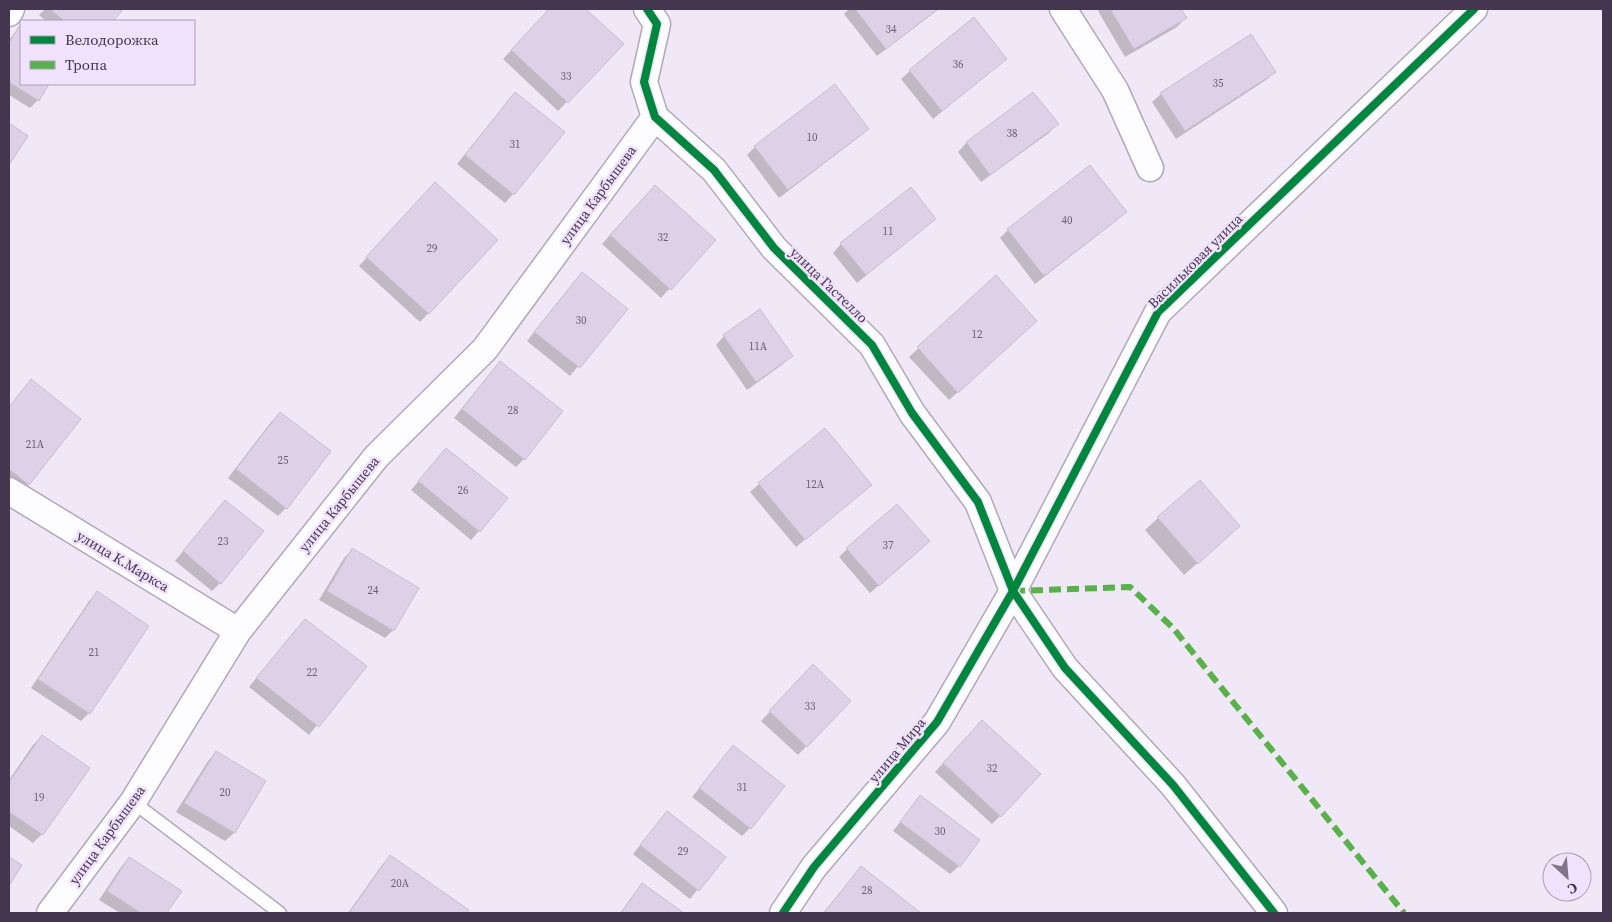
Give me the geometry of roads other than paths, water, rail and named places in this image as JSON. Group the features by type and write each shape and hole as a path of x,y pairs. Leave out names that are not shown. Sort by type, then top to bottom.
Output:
{"street":[{"path":"9,13 11,9"},
{"path":"1063,9 1115,90 1150,168"},
{"name":"Васильковая улица","path":"1013,591 1158,312 1474,9"},
{"path":"655,117 644,82 656,14"},
{"name":"улица Гастелло","path":"655,117 714,170 774,248 872,344 912,413 978,502 1013,591 1065,668 1173,785 1274,913"},
{"name":"улица Карбышева","path":"50,913 133,802 238,631 376,457 485,349 655,117"},
{"name":"улица К.Маркса","path":"9,491 238,631"},
{"name":"улица Мира","path":"783,913 814,867 936,722 1013,591"}],"lane":[{"path":"133,802 280,913"}]}
